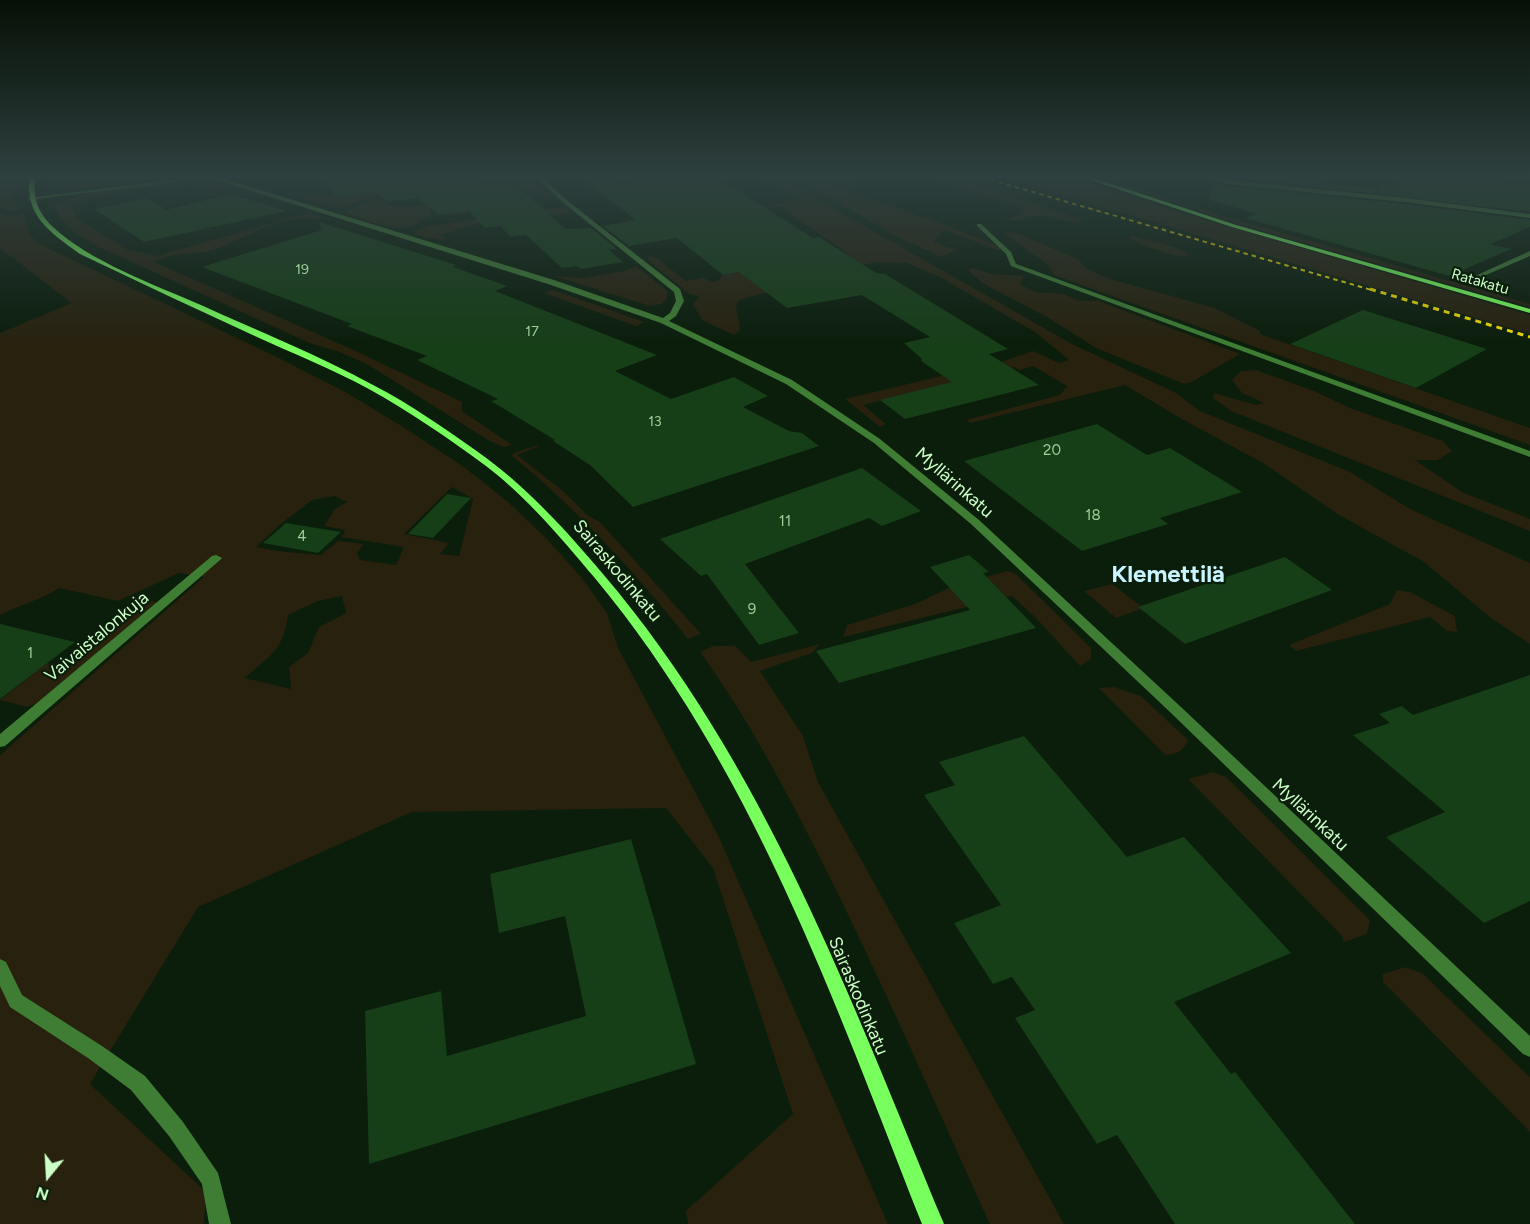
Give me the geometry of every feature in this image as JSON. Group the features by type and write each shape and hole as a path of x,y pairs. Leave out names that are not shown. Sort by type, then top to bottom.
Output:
{"main road":[{"name":"Sairaskodinkatu","path":"54,232 82,253 370,387 420,417 483,459 555,525 598,572 663,654 761,821 829,970 933,1224"},
{"name":"Ratakatu","path":"1255,232 1530,311"}],"street":[{"name":"Myllärinkatu","path":"394,232 664,321 789,382 900,459 975,522 1144,680 1530,1048"},
{"path":"603,232 677,291 680,301 673,314 664,321"},
{"path":"987,232 1009,253 1013,266 1530,454"},
{"path":"1477,277 1530,253"},
{"name":"Vaivaistalonkuja","path":"0,742 216,558"},
{"path":"0,967 16,1001 138,1083 176,1129 211,1180 220,1224"}],"shaded area":[{"path":"0,232 28,232 39,244 277,357 349,394 464,467 507,501 547,539 582,578 607,613 618,648 718,835 888,1224 688,1224 686,1211 793,1114 713,868 666,808 412,812 198,907 90,1084 206,1192 204,1224 0,1224 0,755 204,577 179,573 118,601 59,588 0,615 0,333 72,303 0,248","holes":["452,487 473,499 459,556 440,554 449,543 404,534","335,496 347,502 335,509 324,526 345,530 342,537 404,547 396,565 360,560 357,553 364,544 338,541 321,555 256,547 312,500","342,596 346,613 319,627 308,653 289,667 291,689 245,678 279,645 288,615 318,601"]},
{"path":"76,232 99,232 128,250 157,256 240,232 255,232 213,250 175,255 154,262 358,352 462,402 462,411 512,445 503,447 488,440 365,363 337,351 312,344 101,248"},
{"path":"449,232 440,235 447,239 441,240 414,234"},
{"path":"817,232 875,232 1072,344 1176,393 1200,411 1350,472 1410,509 1530,563 1530,644 1491,618 1424,562 1339,515 1263,463 1125,385 970,423 966,420 1060,395 1067,386 1033,366 1019,370 1014,367 863,405 886,424 880,427 845,399 1004,361 1033,351 1059,363 1069,360 1035,332 940,277 907,263 876,262 788,281 776,290 738,300 736,307 740,329 734,335 702,320 693,304 700,296 689,294 648,260 648,256 656,258 686,281 703,278 713,282 718,281 723,275 847,253"},
{"path":"889,232 942,232 933,242 956,250 941,257"},
{"path":"950,232 963,232 1000,247 1001,251"},
{"path":"1014,232 1077,259 1089,270 1110,279 1214,308 1260,331 1260,334 1530,428 1530,445 1054,275 1047,264 1004,233"},
{"path":"1188,232 1247,232 1530,315 1530,334"},
{"path":"1266,232 1280,232 1530,304 1530,307"},
{"path":"1131,236 1165,244 1188,253 1187,257 1150,247 1129,238"},
{"path":"636,266 667,291 667,299 661,304 650,306 554,276 583,278 624,271"},
{"path":"972,268 991,274 1024,276 1020,284 1035,292 1064,294 1079,301 1098,301 1240,354 1192,382 1184,384 1096,348 1047,317 984,284 968,270"},
{"path":"553,290 644,322 636,326 544,293"},
{"path":"1256,370 1314,391 1350,408 1443,441 1452,451 1438,460 1415,460 1462,492 1530,519 1530,531 1231,411 1213,398 1214,393 1256,405 1264,403 1242,393 1232,380 1241,371"},
{"path":"539,446 517,455 563,491 587,515 600,522 701,634 688,639 583,520 512,456 514,453"},
{"path":"1008,571 1016,574 1091,648 1091,659 1080,666 1036,618 1012,596 843,637 847,625 915,604 953,586"},
{"path":"1112,584 1141,606 1138,607 1141,609 1116,618 1084,591"},
{"path":"1397,590 1410,592 1455,616 1457,632 1447,631 1430,617 1296,651 1289,645 1390,604"},
{"path":"154,601 157,604 38,703 27,707 0,700 47,663 65,666 145,602"},
{"path":"820,644 812,653 760,671 803,736 818,782 1064,1224 990,1224 891,1006 816,851 754,735 700,652 713,646 735,646 751,662"},
{"path":"1114,687 1141,696 1188,740 1182,750 1165,755 1099,688"},
{"path":"1213,772 1226,777 1370,920 1367,934 1344,942 1342,936 1188,779"},
{"path":"1405,967 1422,973 1530,1077 1530,1132 1383,982 1383,974"}],"building":[{"path":"129,232 190,232 144,242"},
{"path":"315,232 351,232 456,265 453,267 507,286 495,291 657,355 615,371 671,399 734,377 768,396 743,407 789,431 802,433 819,446 633,507 590,465 553,441 555,440 491,401 498,399 417,360 427,356 347,326 352,324 202,267"},
{"path":"506,232 596,232 617,249 609,250 623,262 581,269 577,266 562,268 526,235 511,237"},
{"path":"611,232 804,232 813,238 819,237 876,273 885,274 1008,349 989,354 1039,385 905,419 880,400 952,382 921,361 922,359 904,343 930,337 862,295 787,308 739,272 723,275 677,238 629,246"},
{"path":"1295,232 1518,232 1491,244 1511,249 1449,276"},
{"path":"1363,310 1487,349 1416,388 1290,344"},
{"path":"1097,424 1147,455 1170,448 1242,492 1160,518 1168,524 1082,551 964,461"},
{"path":"862,468 921,511 882,526 869,518 745,564 799,633 759,645 707,574 701,576 660,539"},
{"path":"447,494 471,498 433,538 408,534"},
{"path":"286,523 341,532 318,553 263,543"},
{"path":"969,555 989,572 983,573 1036,628 839,683 816,651 970,610 930,567"},
{"path":"1285,557 1332,590 1185,644 1138,607"},
{"path":"0,624 75,642 0,699"},
{"path":"1530,675 1530,901 1484,923 1386,837 1445,812 1353,735 1390,723 1379,714 1402,706 1413,715"},
{"path":"1024,736 1127,857 1184,837 1291,953 1174,1002 1231,1074 1235,1072 1355,1224 1175,1224 1117,1135 1097,1144 1015,1018 1035,1010 1012,977 993,984 954,923 1001,905 924,795 955,785 939,762"},
{"path":"631,839 696,1064 369,1164 365,1011 441,991 447,1056 586,1016 565,916 499,933 490,874"}],"railway":[{"path":"1171,232 1375,291"},
{"path":"1370,289 1530,337"}],"district":[{"name":"Klemettilä","path":"1168,575"}]}
